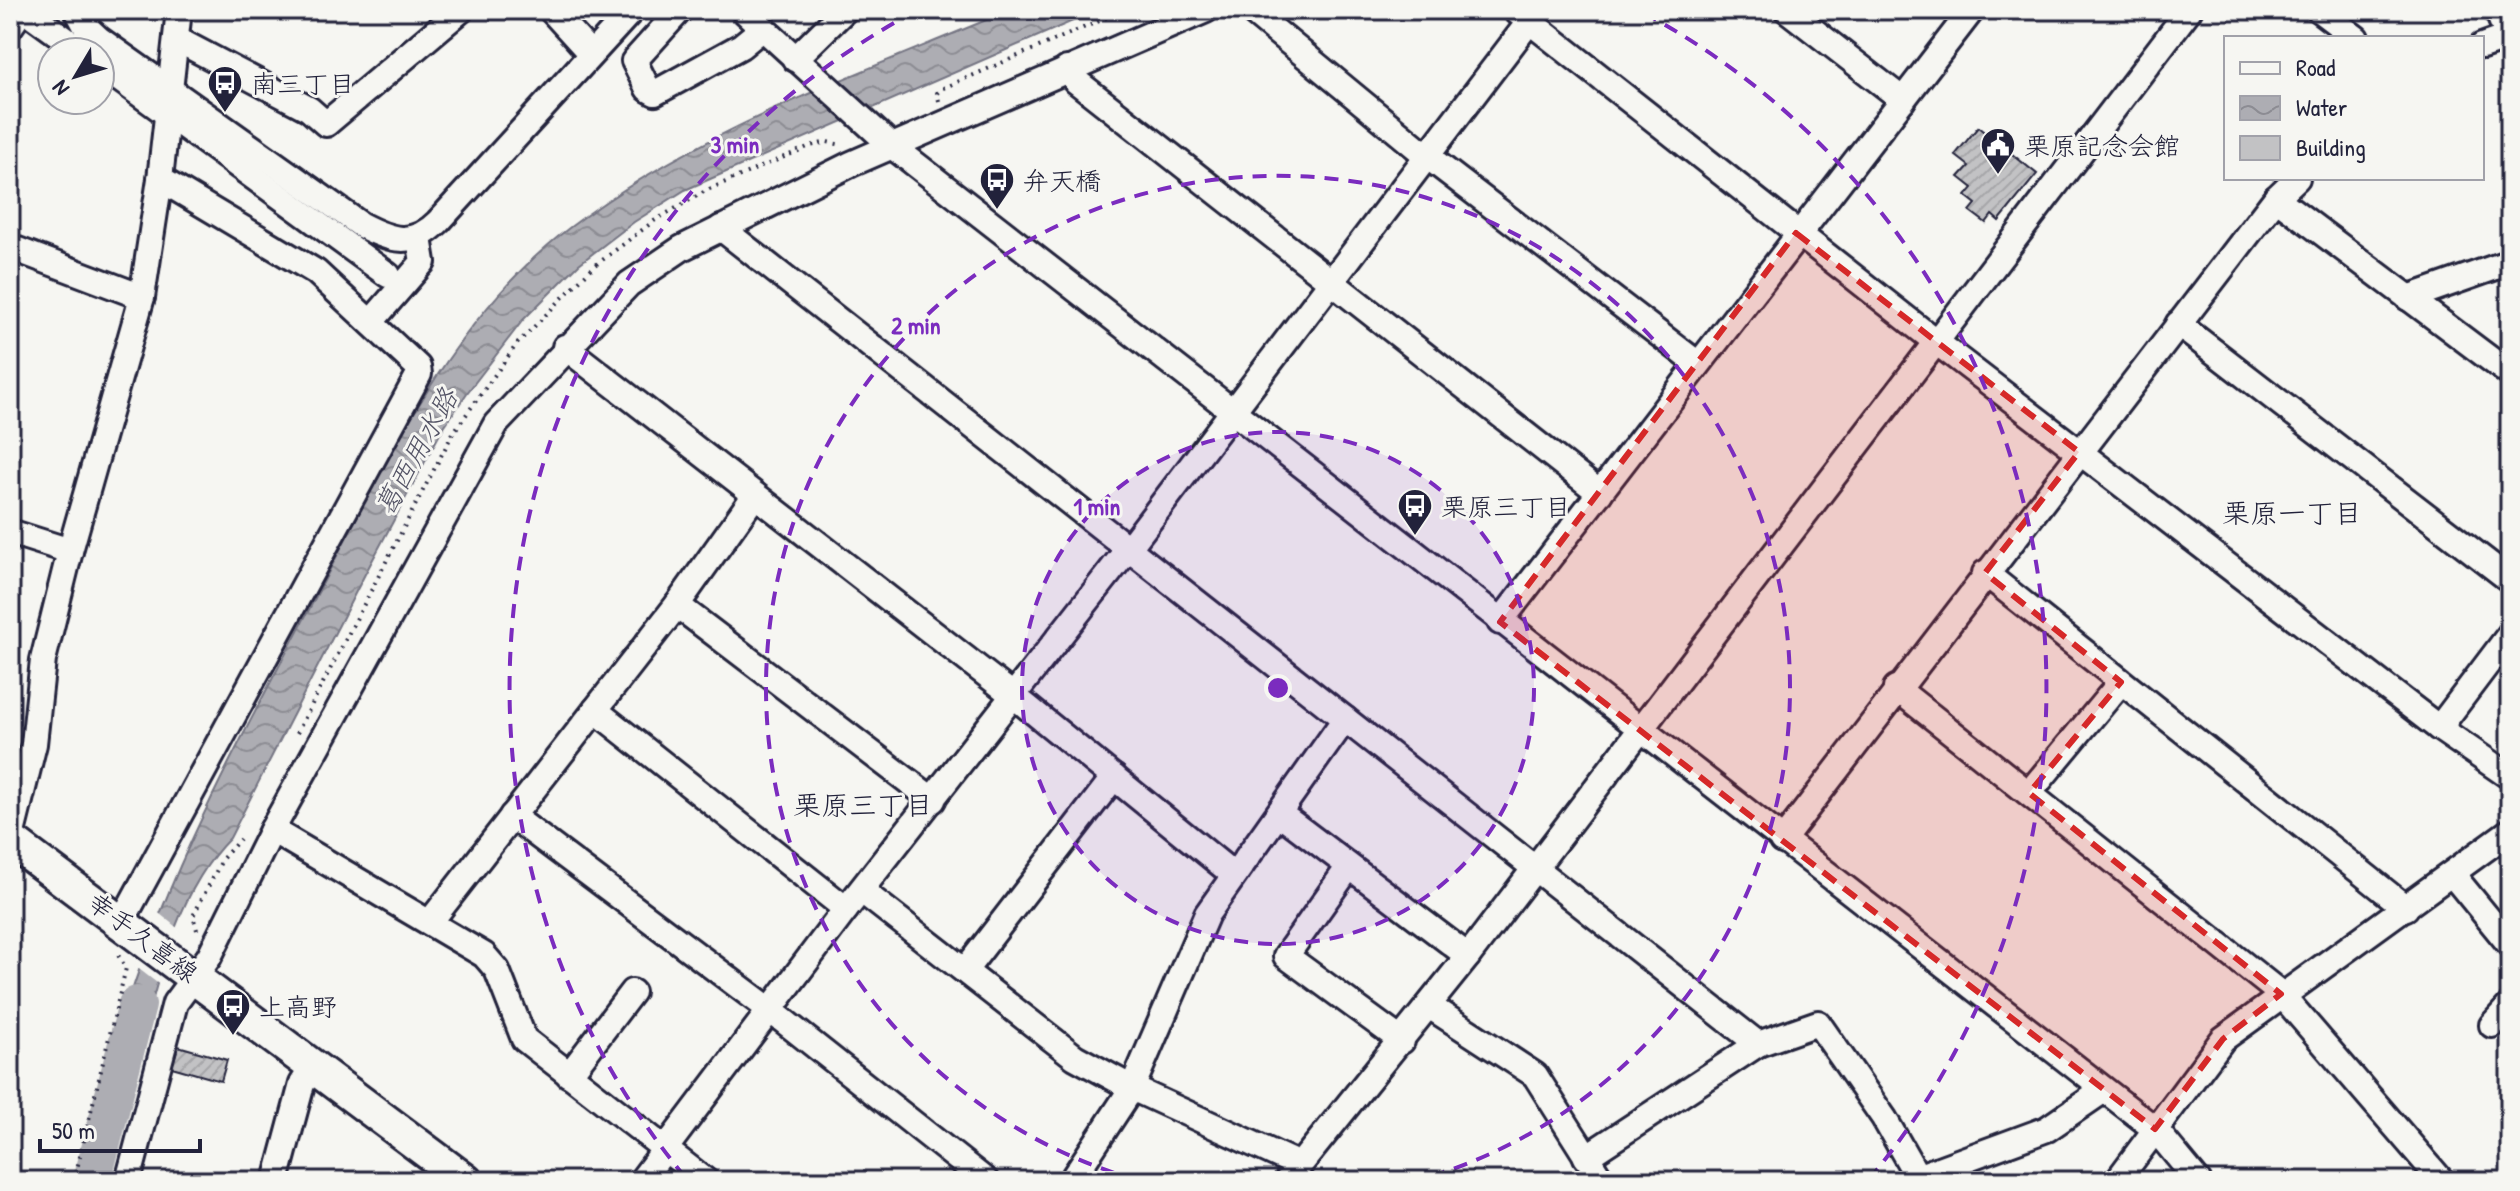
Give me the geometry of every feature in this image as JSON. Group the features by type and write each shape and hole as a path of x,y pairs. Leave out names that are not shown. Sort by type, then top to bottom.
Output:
{"main road":[{"name":"幸手久喜線","path":"10,840 125,933 188,958 314,1065 466,1181"}],"street":[{"path":"10,27 24,10 61,36"},
{"path":"77,10 86,27 99,39 361,225 387,238 419,238 438,222 632,10"},
{"path":"10,840 34,744 43,660 70,551 142,297 160,179 179,10"},
{"path":"176,39 309,109 326,124 461,10"},
{"path":"680,10 634,61 648,89 655,93 741,46 763,28"},
{"path":"743,10 892,146 1638,730 2155,1129 2198,1181"},
{"path":"795,59 845,10"},
{"path":"128,1181 188,958 209,957 272,830 496,424 565,347 647,268 721,228 892,146 1206,10"},
{"path":"1250,10 1427,156 1698,364"},
{"path":"1787,10 1903,100"},
{"path":"1500,622 1796,233 1972,10"},
{"path":"595,710 854,900 966,969 1075,1057 1293,1176 1468,956 2189,10"},
{"path":"2319,10 2353,36"},
{"path":"2484,45 2509,36 2497,10"},
{"path":"558,12 591,54"},
{"path":"641,1181 1427,156 1522,16 2079,452 2439,728 2510,777"},
{"path":"1067,69 1076,81 1600,493"},
{"path":"116,77 388,275"},
{"path":"125,933 419,374 418,367 316,272 160,179"},
{"path":"1782,841 1896,688 2178,324 2276,198 2295,180"},
{"path":"2276,198 2510,374"},
{"path":"721,228 1758,1044"},
{"path":"371,322 423,262 419,238"},
{"path":"10,247 142,297"},
{"path":"2408,298 2510,262"},
{"path":"2178,324 2510,580"},
{"path":"565,347 1014,696 1234,875"},
{"path":"430,922 677,605 755,495"},
{"path":"10,532 70,551"},
{"path":"1985,573 2406,908"},
{"path":"677,605 933,800"},
{"path":"2439,728 2510,634"},
{"path":"2029,793 2121,682"},
{"path":"1896,688 2281,994 2442,1181"},
{"path":"1071,1181 1132,1088 1207,914 1345,719"},
{"path":"966,969 1114,777"},
{"path":"1279,813 1468,956"},
{"path":"512,816 770,1010 986,1181"},
{"path":"272,830 430,922 492,963 524,1039 706,1181"},
{"path":"2117,1181 2223,1039 2281,994 2406,908 2510,831"},
{"path":"1348,868 1286,956 1402,1041"},
{"path":"2452,874 2510,945"},
{"path":"569,1075 632,992"},
{"path":"2492,1025 2510,1005"},
{"path":"1429,1006 1535,1075 1602,1181"},
{"path":"1586,1157 1758,1044 1818,1023 1884,1118 1915,1180 2047,1129 2104,1090"},
{"path":"276,1181 302,1084 314,1065"}],"path":[{"path":"942,111 937,93 941,89 1125,10"},
{"path":"188,958 195,928"},
{"path":"74,1181 126,968 118,959 125,933"}],"highlighted area":[{"path":"1796,233 2079,452 1985,573 2121,682 2029,793 2281,994 2223,1039 2155,1129 1500,622"}],"water":[{"path":"1010,10 1098,10 685,190 634,222 579,264 523,320 443,428 230,838 195,885 170,941 138,1057 114,1052 152,934 227,766 393,450 422,400 487,307 526,266 569,228 672,161 782,106"}],"pier":[{"path":"155,910 180,930 161,986 135,966"}],"building":[{"name":"栗原記念会館","path":"1978,127 2037,174 1999,221 1992,215 1986,223 1970,211 1976,204 1966,196 1973,188 1959,177 1969,166 1955,155"},
{"path":"178,1046 227,1060 221,1081 172,1067"}],"waterway":[{"name":"葛西用水路","path":"92,1181 137,1005"}],"place":[{"name":"南三丁目","path":"225,114"},
{"name":"栗原記念会館","path":"1998,176"},
{"name":"弁天橋","path":"997,211"},
{"name":"栗原三丁目","path":"1415,537"},
{"name":"上高野","path":"233,1037"}],"district":[{"name":"栗原一丁目","path":"2292,513"},
{"name":"栗原三丁目","path":"863,805"}]}
